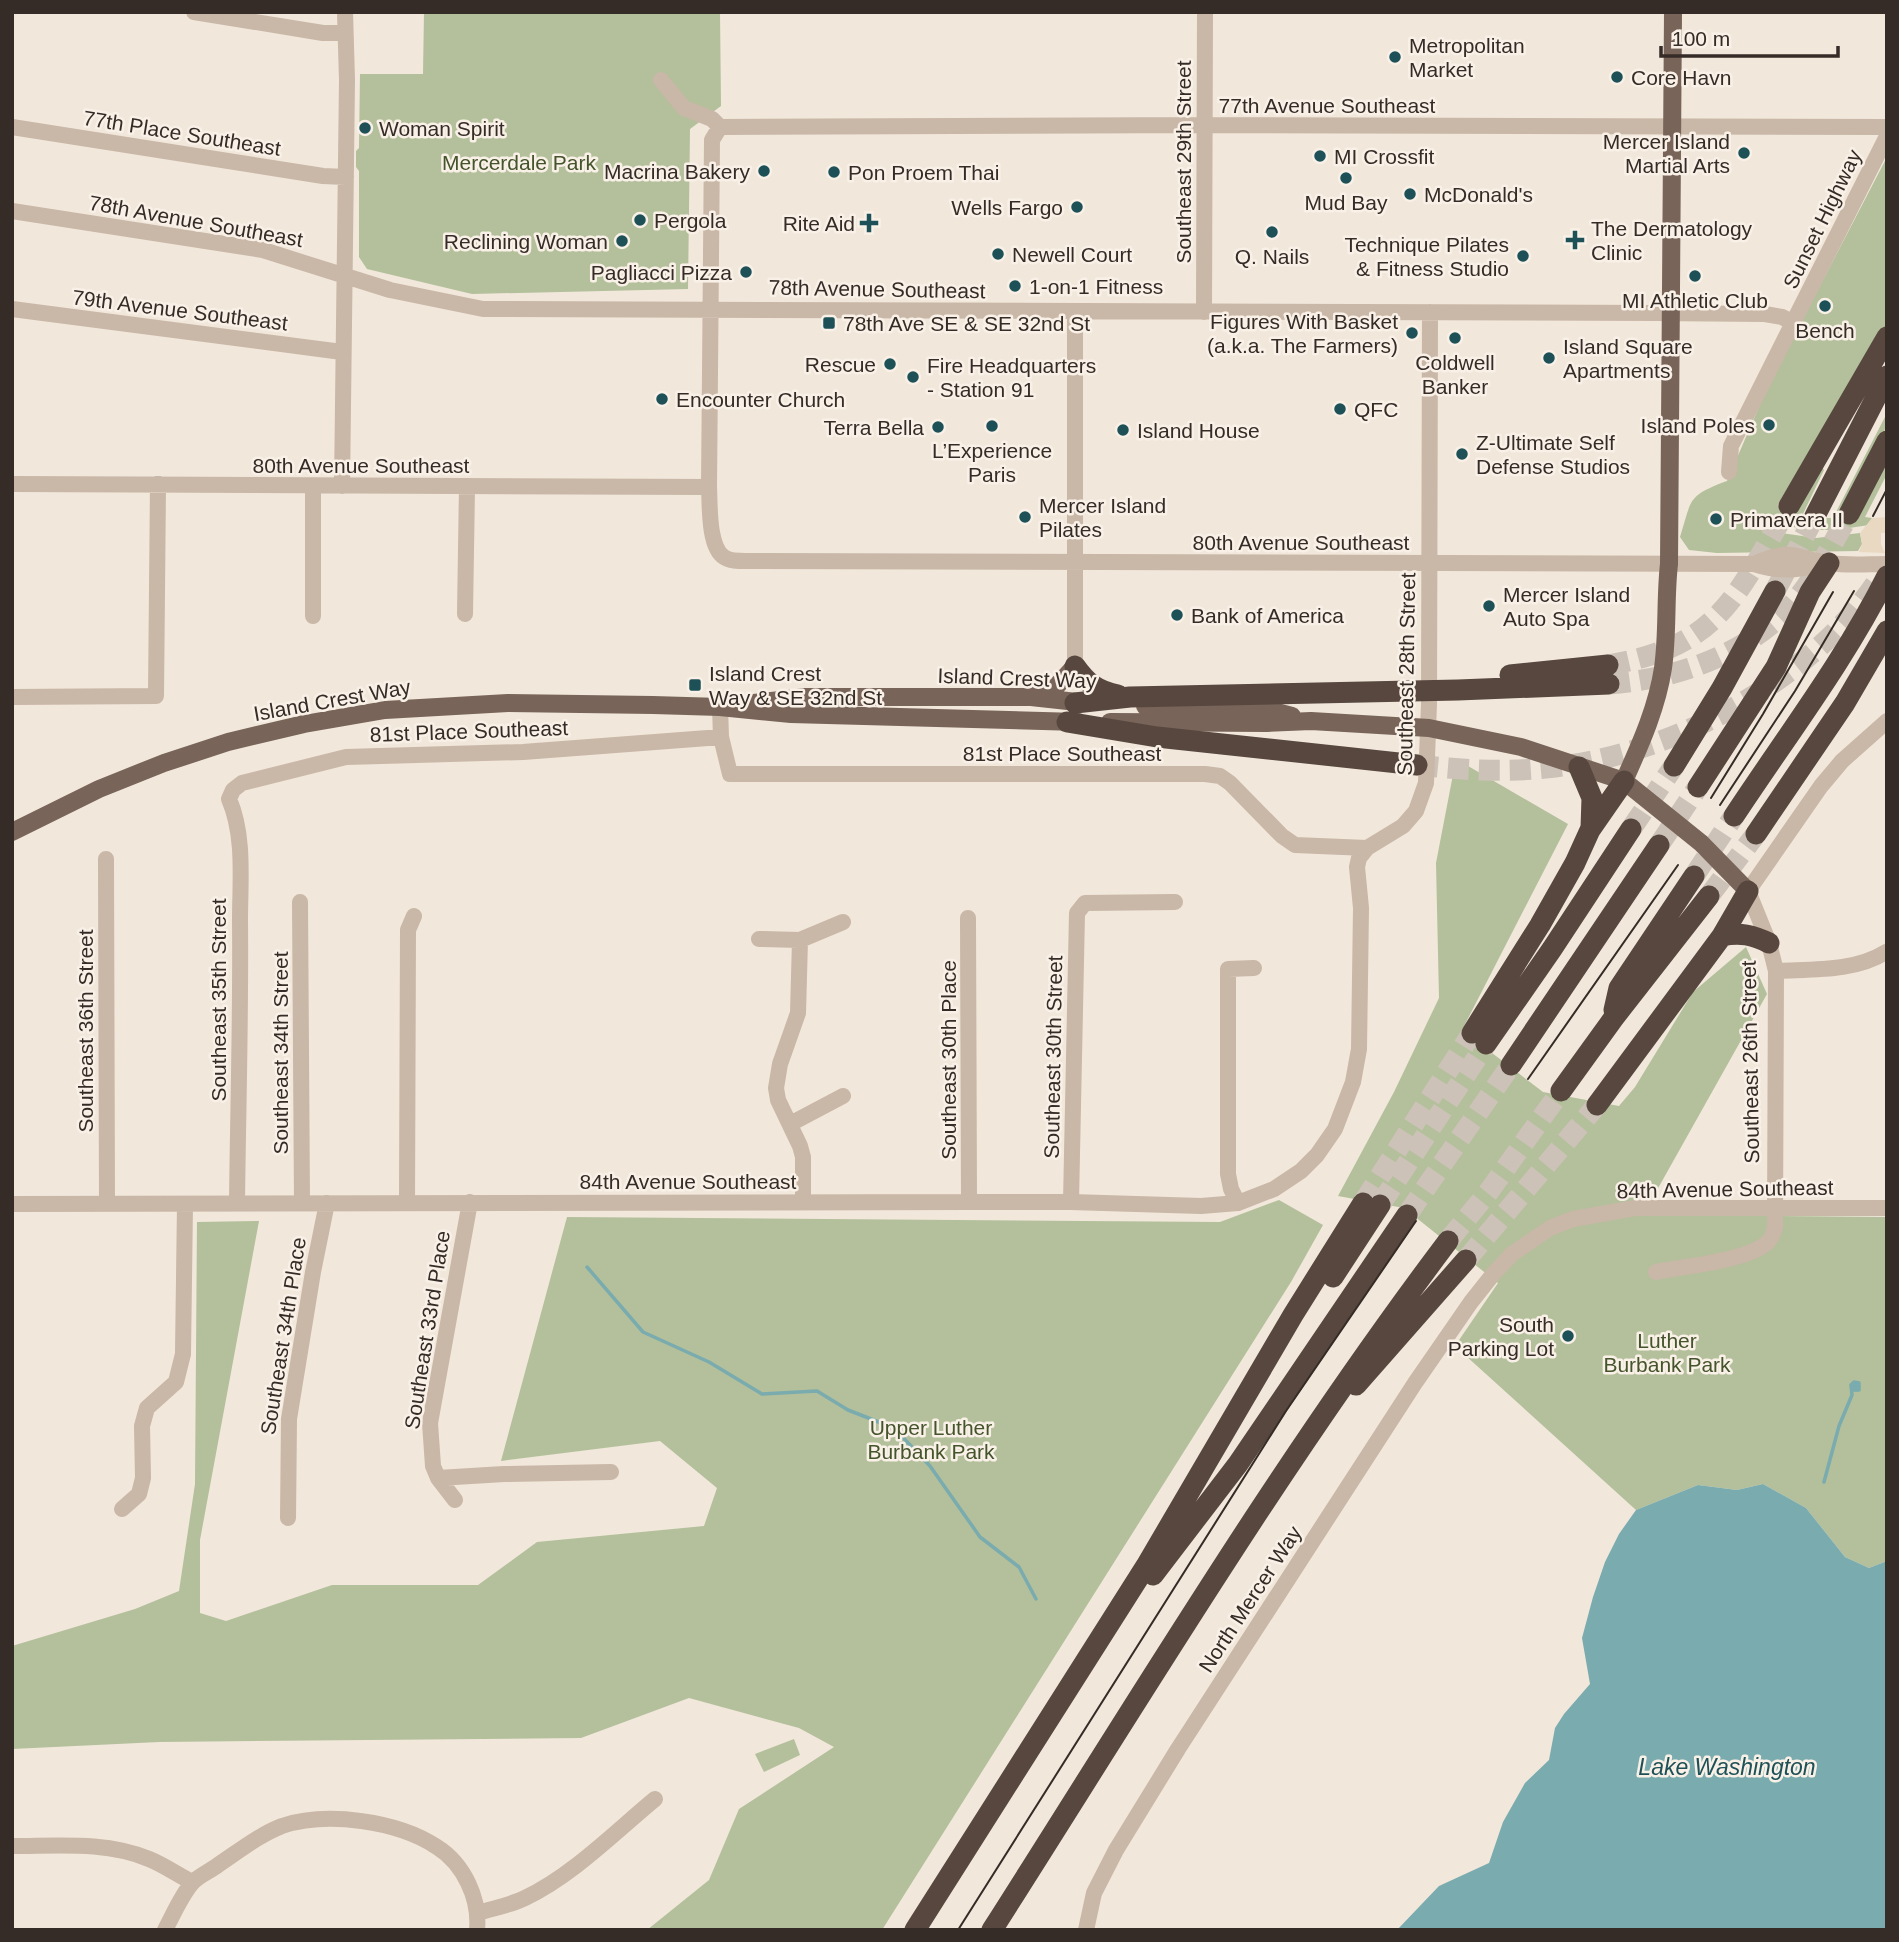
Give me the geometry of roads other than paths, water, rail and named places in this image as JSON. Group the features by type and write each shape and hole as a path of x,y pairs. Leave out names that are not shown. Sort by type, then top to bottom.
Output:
{"highway":[{"path":"1789,506 1887,337"},
{"path":"1815,516 1887,376"},
{"path":"1849,514 1887,441"},
{"path":"1698,787 1776,667 1810,592 1829,563"},
{"path":"1734,816 1864,618 1887,576"},
{"path":"1674,766 1722,688 1775,591"},
{"path":"1756,834 1845,703 1887,631"},
{"path":"1074,666 1090,685 1102,692 1130,697 1296,693 1609,675"},
{"path":"1071,712 1130,697"},
{"path":"1071,712 1157,737 1417,765"},
{"path":"1579,767 1592,798 1590,830"},
{"path":"1624,781 1590,830 1479,1038 1631,829"},
{"path":"1511,1065 1659,845"},
{"path":"1613,1019 1619,988 1694,876"},
{"path":"1597,1105 1722,936 1748,891"},
{"path":"1561,1091 1613,1019 1709,896"},
{"path":"1722,936 1740,933 1769,943"},
{"path":"915,1930 1080,1671 1194,1485 1293,1315 1372,1204"},
{"path":"1080,1671 1238,1464 1407,1214"},
{"path":"992,1930 1294,1455 1376,1336 1448,1241"},
{"path":"1294,1455 1466,1261"}],"main road":[{"path":"1624,781 1646,729 1661,678 1667,635 1673,12"},
{"path":"1031,697 1053,690 1074,666"},
{"name":"Island Crest Way","path":"719,707 806,697 1031,697 1071,712"},
{"name":"Island Crest Way","path":"12,832 99,789 164,763 228,742 304,724 385,710 508,703 719,707 791,714 1071,712 1267,723 1311,720 1429,729 1521,747 1624,781"},
{"name":"Southeast 26th Street","path":"1624,781 1701,843 1748,891"}],"street":[{"path":"194,12 323,33 345,33"},
{"path":"342,486 345,12"},
{"name":"Southeast 29th Street","path":"1204,312 1205,12"},
{"name":"77th Avenue Southeast","path":"661,80 684,108 712,119 719,127 1887,127"},
{"name":"77th Place Southeast","path":"12,127 323,176 346,177"},
{"path":"709,487 712,140 719,127"},
{"name":"Sunset Highway","path":"1728,472 1731,446 1887,136"},
{"name":"78th Avenue Southeast","path":"12,211 264,250 390,290 483,309 1765,314 1782,317 1794,323"},
{"name":"79th Avenue Southeast","path":"12,309 342,352"},
{"path":"1074,666 1075,312"},
{"name":"Southeast 28th Street","path":"1367,848 1403,826 1416,811 1426,783 1429,729 1430,312"},
{"name":"80th Avenue Southeast","path":"12,484 709,487 712,537 717,550 723,557 746,561 1746,564 1776,554 1797,554 1829,563 1887,564"},
{"path":"12,697 156,696 158,484"},
{"path":"313,486 313,616"},
{"path":"465,614 467,486"},
{"path":"719,707 721,737"},
{"path":"1748,891 1828,777 1887,721"},
{"name":"81st Place Southeast","path":"229,799 233,790 242,783 346,757 523,751 721,737 730,774 1220,776 1282,836 1295,845 1367,848"},
{"name":"Southeast 35th Street","path":"229,799 236,814 239,842 237,1203"},
{"name":"84th Avenue Southeast","path":"12,1204 1071,1202 1201,1206 1238,1203 1274,1189 1301,1171 1317,1155 1335,1129 1353,1082 1359,1049 1361,908 1357,867 1359,858 1367,848"},
{"name":"Southeast 36th Street","path":"106,859 107,1204"},
{"name":"Southeast 26th Street","path":"1656,1272 1749,1254 1767,1243 1775,1227 1776,971 1769,943 1748,891"},
{"name":"Southeast 34th Street","path":"300,902 302,1203"},
{"name":"Southeast 30th Street","path":"1071,1202 1077,913 1086,903 1175,902"},
{"path":"407,1203 408,930 414,916"},
{"name":"Southeast 30th Place","path":"968,918 969,1202"},
{"path":"759,939 800,940 844,922"},
{"path":"800,940 798,1013 780,1064 776,1088 778,1100 803,1157 803,1202"},
{"path":"1776,971 1858,966 1886,952"},
{"path":"1238,1203 1228,1174 1228,969 1254,968"},
{"path":"790,1124 844,1096"},
{"name":"Southeast 33rd Place","path":"455,1500 438,1478 433,1466 430,1423 470,1202"},
{"path":"122,1509 139,1493 144,1478 142,1426 147,1408 176,1382 183,1354 185,1203"},
{"name":"Southeast 34th Place","path":"288,1518 289,1419 327,1203"},
{"name":"84th Avenue Southeast","path":"1471,1302 1512,1254 1550,1227 1573,1219 1634,1208 1887,1208"},
{"name":"North Mercer Way","path":"1086,1930 1094,1893 1116,1850 1178,1749 1401,1404 1471,1302"},
{"path":"438,1478 611,1472"},
{"path":"165,1930 192,1882 251,1842 283,1826 325,1819 375,1824 409,1833 439,1847 466,1877 478,1922 525,1898 605,1844 656,1798"},
{"path":"12,1846 90,1846 114,1849 149,1859 192,1882"}],"water":[{"name":"Lake Washington","path":"1763,1484 1806,1508 1845,1557 1869,1568 1887,1561 1887,1930 1397,1930 1439,1886 1489,1863 1503,1822 1525,1783 1549,1760 1555,1728 1590,1684 1582,1638 1605,1562 1619,1534 1636,1510 1698,1485 1737,1490"}],"waterway":[{"path":"587,1267 643,1332 709,1362 762,1394 817,1391 848,1410 894,1428 930,1466 980,1537 1019,1567 1036,1599"},
{"path":"1824,1482 1839,1426 1852,1395 1851,1385 1854,1382 1859,1383 1859,1390 1853,1390 1856,1384 1858,1387 1856,1390 1855,1387"}],"tunnel":[{"path":"1608,665 1646,657 1676,645 1701,630 1721,612 1738,590 1789,506"},
{"path":"1609,684 1686,669 1735,649 1757,635 1778,619 1804,590 1849,514"},
{"path":"1775,591 1815,516"},
{"path":"1417,765 1486,770 1555,767 1601,759 1647,746 1693,728 1779,679 1818,648 1852,614 1880,577"},
{"path":"1631,829 1674,766"},
{"path":"1659,845 1698,787"},
{"path":"1694,876 1734,816"},
{"path":"1709,896 1756,834"},
{"path":"1363,1203 1472,1033"},
{"path":"1380,1205 1486,1044"},
{"path":"1407,1215 1511,1065"},
{"path":"1448,1241 1490,1190 1561,1091"},
{"path":"1466,1260 1597,1105"}],"tram line":[{"path":"1873,516 1887,489"},
{"path":"1720,805 1795,691 1854,591"},
{"path":"1711,798 1833,592"},
{"path":"1528,1079 1678,865"},
{"path":"958,1930 1286,1411 1416,1221"}],"place":[{"name":"Metropolitan Market","path":"1395,57"},
{"name":"Core Havn","path":"1617,77"},
{"name":"Woman Spirit","path":"365,128"},
{"name":"Mercer Island Martial Arts","path":"1744,153"},
{"name":"MI Crossfit","path":"1320,156"},
{"name":"Macrina Bakery","path":"764,171"},
{"name":"Pon Proem Thai","path":"834,172"},
{"name":"Mud Bay","path":"1346,178"},
{"name":"McDonald's","path":"1410,194"},
{"name":"Wells Fargo","path":"1077,207"},
{"name":"Pergola","path":"640,220"},
{"name":"Rite Aid","path":"869,223"},
{"name":"Q. Nails","path":"1272,232"},
{"name":"The Dermatology Clinic","path":"1575,240"},
{"name":"Reclining Woman","path":"622,241"},
{"name":"Newell Court","path":"998,254"},
{"name":"Technique Pilates & Fitness Studio","path":"1523,256"},
{"name":"Pagliacci Pizza","path":"746,272"},
{"name":"MI Athletic Club","path":"1695,276"},
{"name":"1-on-1 Fitness","path":"1015,286"},
{"name":"Bench","path":"1825,306"},
{"name":"78th Ave SE & SE 32nd St","path":"829,323"},
{"name":"Figures With Basket (a.k.a. The Farmers)","path":"1412,333"},
{"name":"Coldwell Banker","path":"1455,338"},
{"name":"Island Square Apartments","path":"1549,358"},
{"name":"Rescue","path":"890,364"},
{"name":"Fire Headquarters - Station 91","path":"913,377"},
{"name":"Encounter Church","path":"662,399"},
{"name":"QFC","path":"1340,409"},
{"name":"Island Poles","path":"1769,425"},
{"name":"L’Experience Paris","path":"992,426"},
{"name":"Terra Bella","path":"938,427"},
{"name":"Island House","path":"1123,430"},
{"name":"Z-Ultimate Self Defense Studios","path":"1462,454"},
{"name":"Mercer Island Pilates","path":"1025,517"},
{"name":"Primavera II","path":"1716,519"},
{"name":"Mercer Island Auto Spa","path":"1489,606"},
{"name":"Bank of America","path":"1177,615"},
{"name":"Island Crest Way & SE 32nd St","path":"695,685"},
{"name":"South Parking Lot","path":"1568,1336"}],"park label":[{"name":"Mercerdale Park","path":"519,162"},
{"name":"Luther Burbank Park","path":"1667,1352"},
{"name":"Upper Luther Burbank Park","path":"931,1439"}]}
